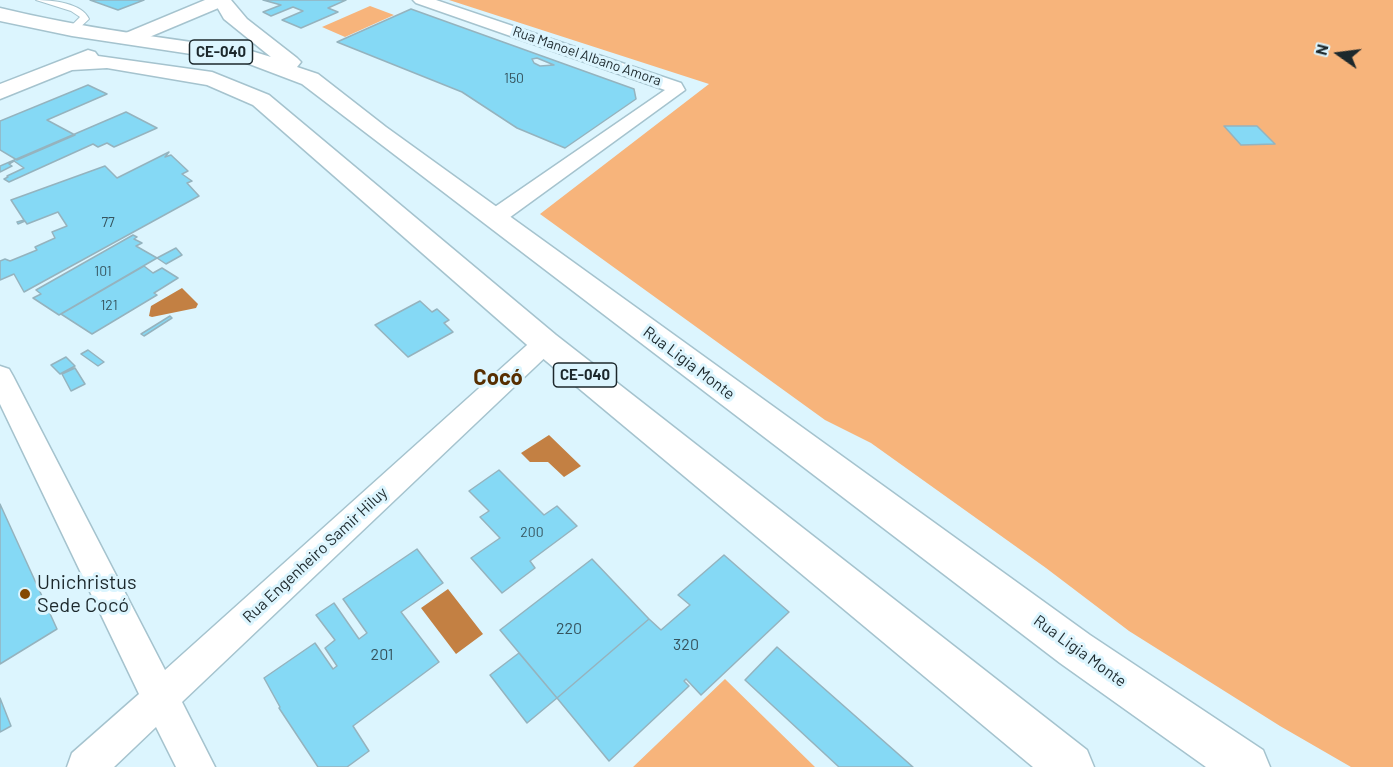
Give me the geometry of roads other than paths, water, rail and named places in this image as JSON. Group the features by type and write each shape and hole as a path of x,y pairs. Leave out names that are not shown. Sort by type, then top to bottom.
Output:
{"main road":[{"path":"0,79 192,0"},
{"path":"0,92 221,0 225,9 242,25 268,43 310,79"},
{"name":"Rua Ligia Monte","path":"0,14 72,30 248,56 310,79 1066,642 1234,759"},
{"name":"CE-040","path":"69,64 107,62 212,79 261,100 545,342 831,576 1070,767"}],"street":[{"name":"Rua Manoel Albano Amora","path":"421,0 675,87 676,90 672,93 494,218"},
{"name":"Rua Engenheiro Samir Hiluy","path":"86,767 545,342"},
{"path":"0,376 196,767"}],"lane":[{"path":"40,0 74,9 84,16 85,19 72,30"}],"place":[{"name":"Unichristus Sede Cocó","path":"25,594"}],"district":[{"name":"Cocó","path":"498,378"}]}
